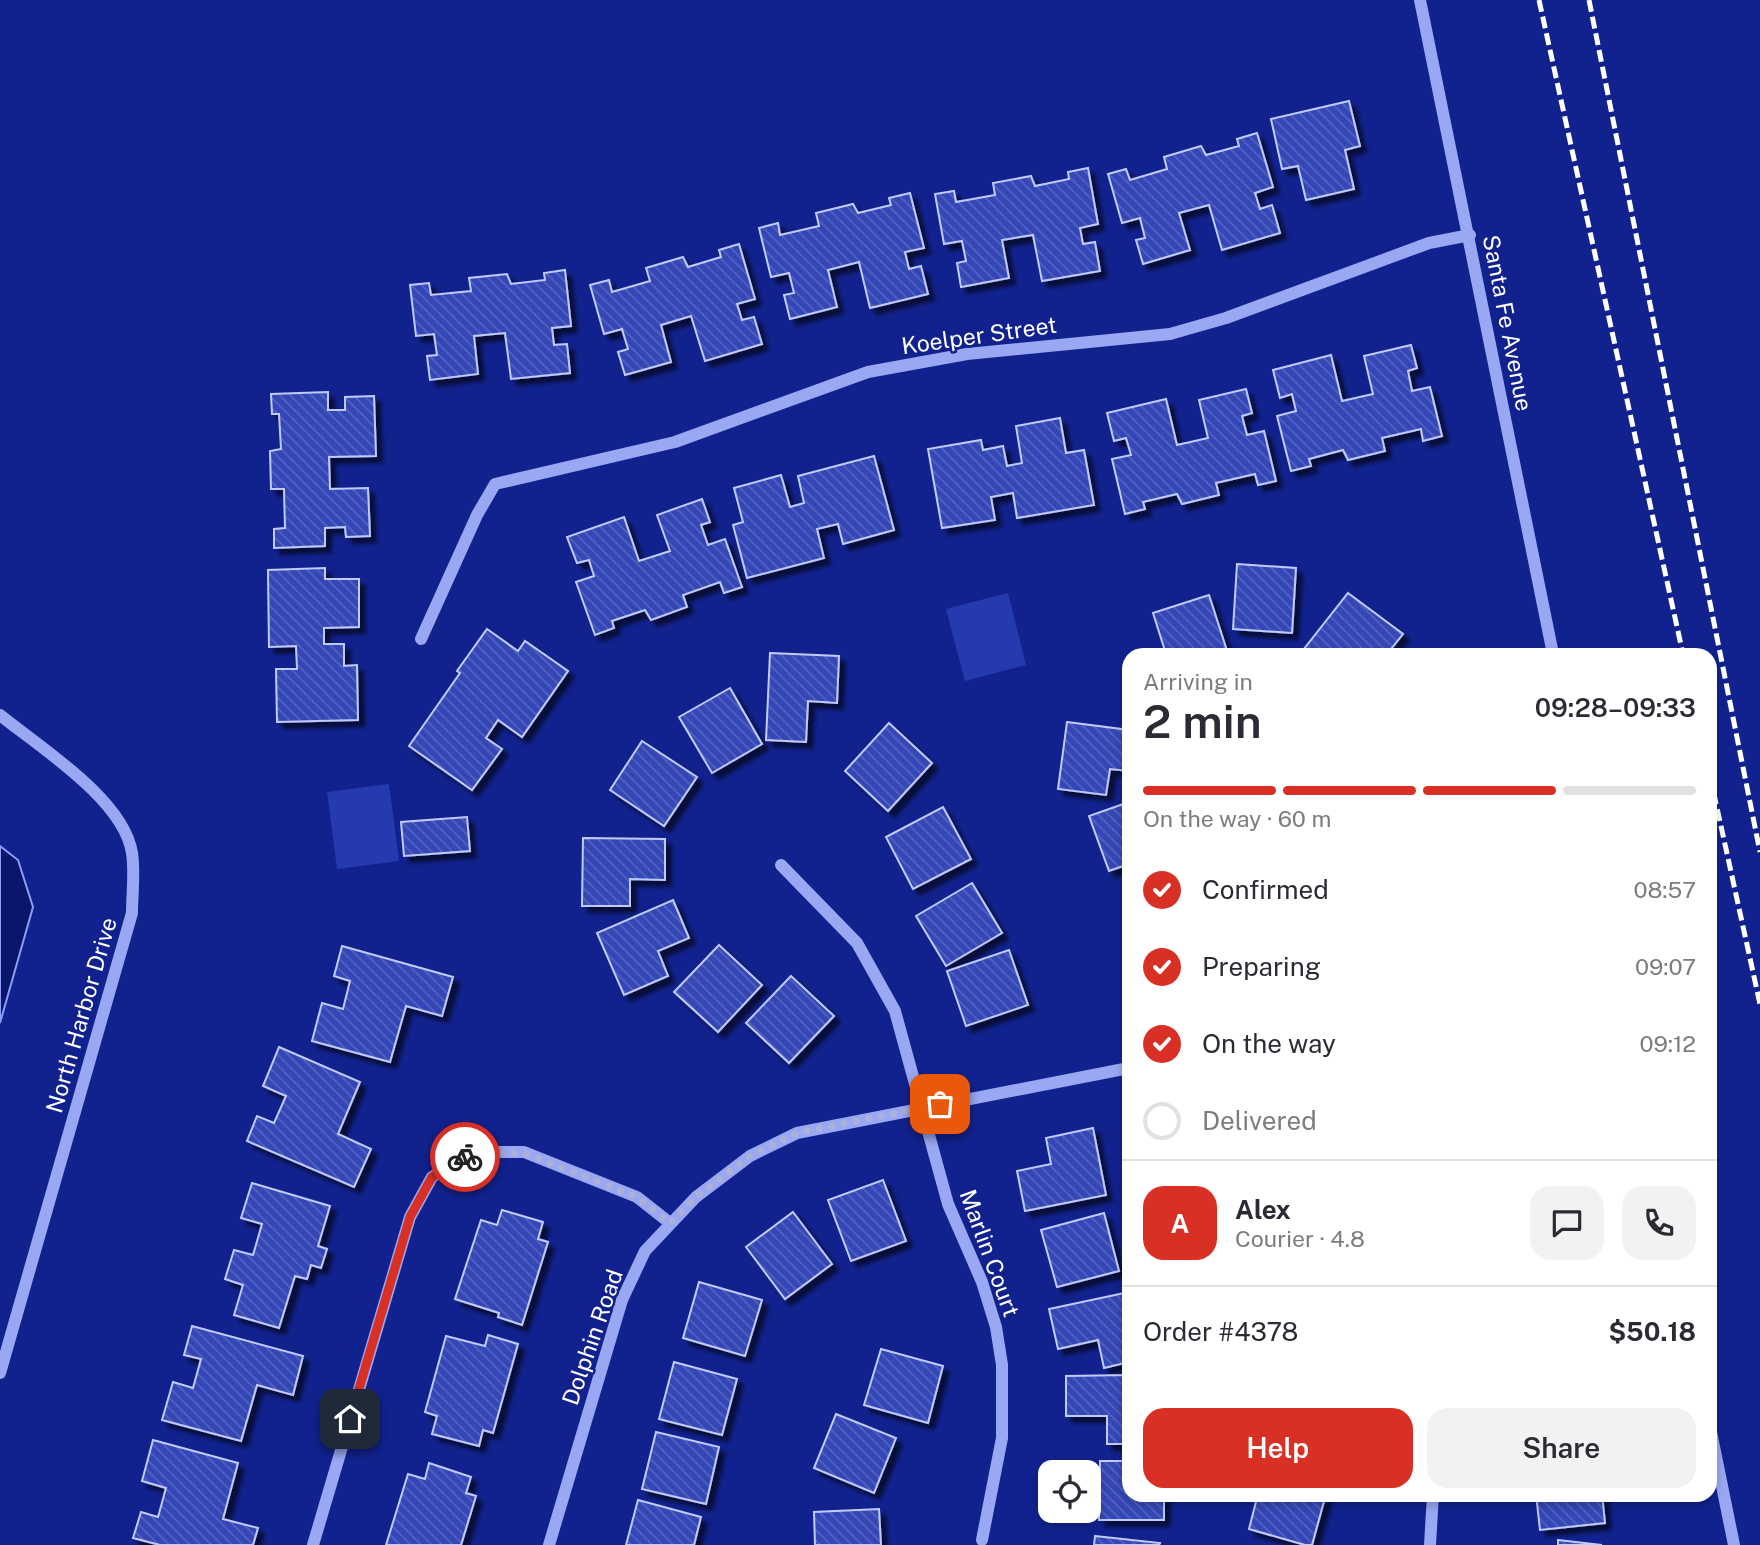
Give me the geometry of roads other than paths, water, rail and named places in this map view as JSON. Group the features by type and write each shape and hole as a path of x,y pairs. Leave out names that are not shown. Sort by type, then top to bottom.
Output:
{"street":[{"name":"Santa Fe Avenue","path":"1420,0 1552,648"},
{"name":"Koelper Street","path":"421,639 477,514 495,484 675,442 868,372 967,354 1170,334 1226,318 1429,243 1469,235"},
{"name":"North Harbor Drive","path":"0,715 93,789 118,817 132,852 132,913 0,1373"},
{"name":"Marlin Court","path":"781,865 857,943 894,1011 948,1204 982,1282 996,1327 1002,1364 1002,1438 982,1540"},
{"name":"Dolphin Road","path":"549,1545 622,1300 645,1251 696,1197 750,1156 797,1133 1122,1069"},
{"path":"313,1545 410,1217 432,1177 471,1153 524,1153 637,1197 670,1223"},
{"path":"1717,1461 1734,1545"},
{"path":"1430,1545 1433,1502"}],"railway":[{"path":"1539,0 1682,648"},
{"path":"1589,0 1760,852"},
{"path":"1717,808 1760,1004"}]}
